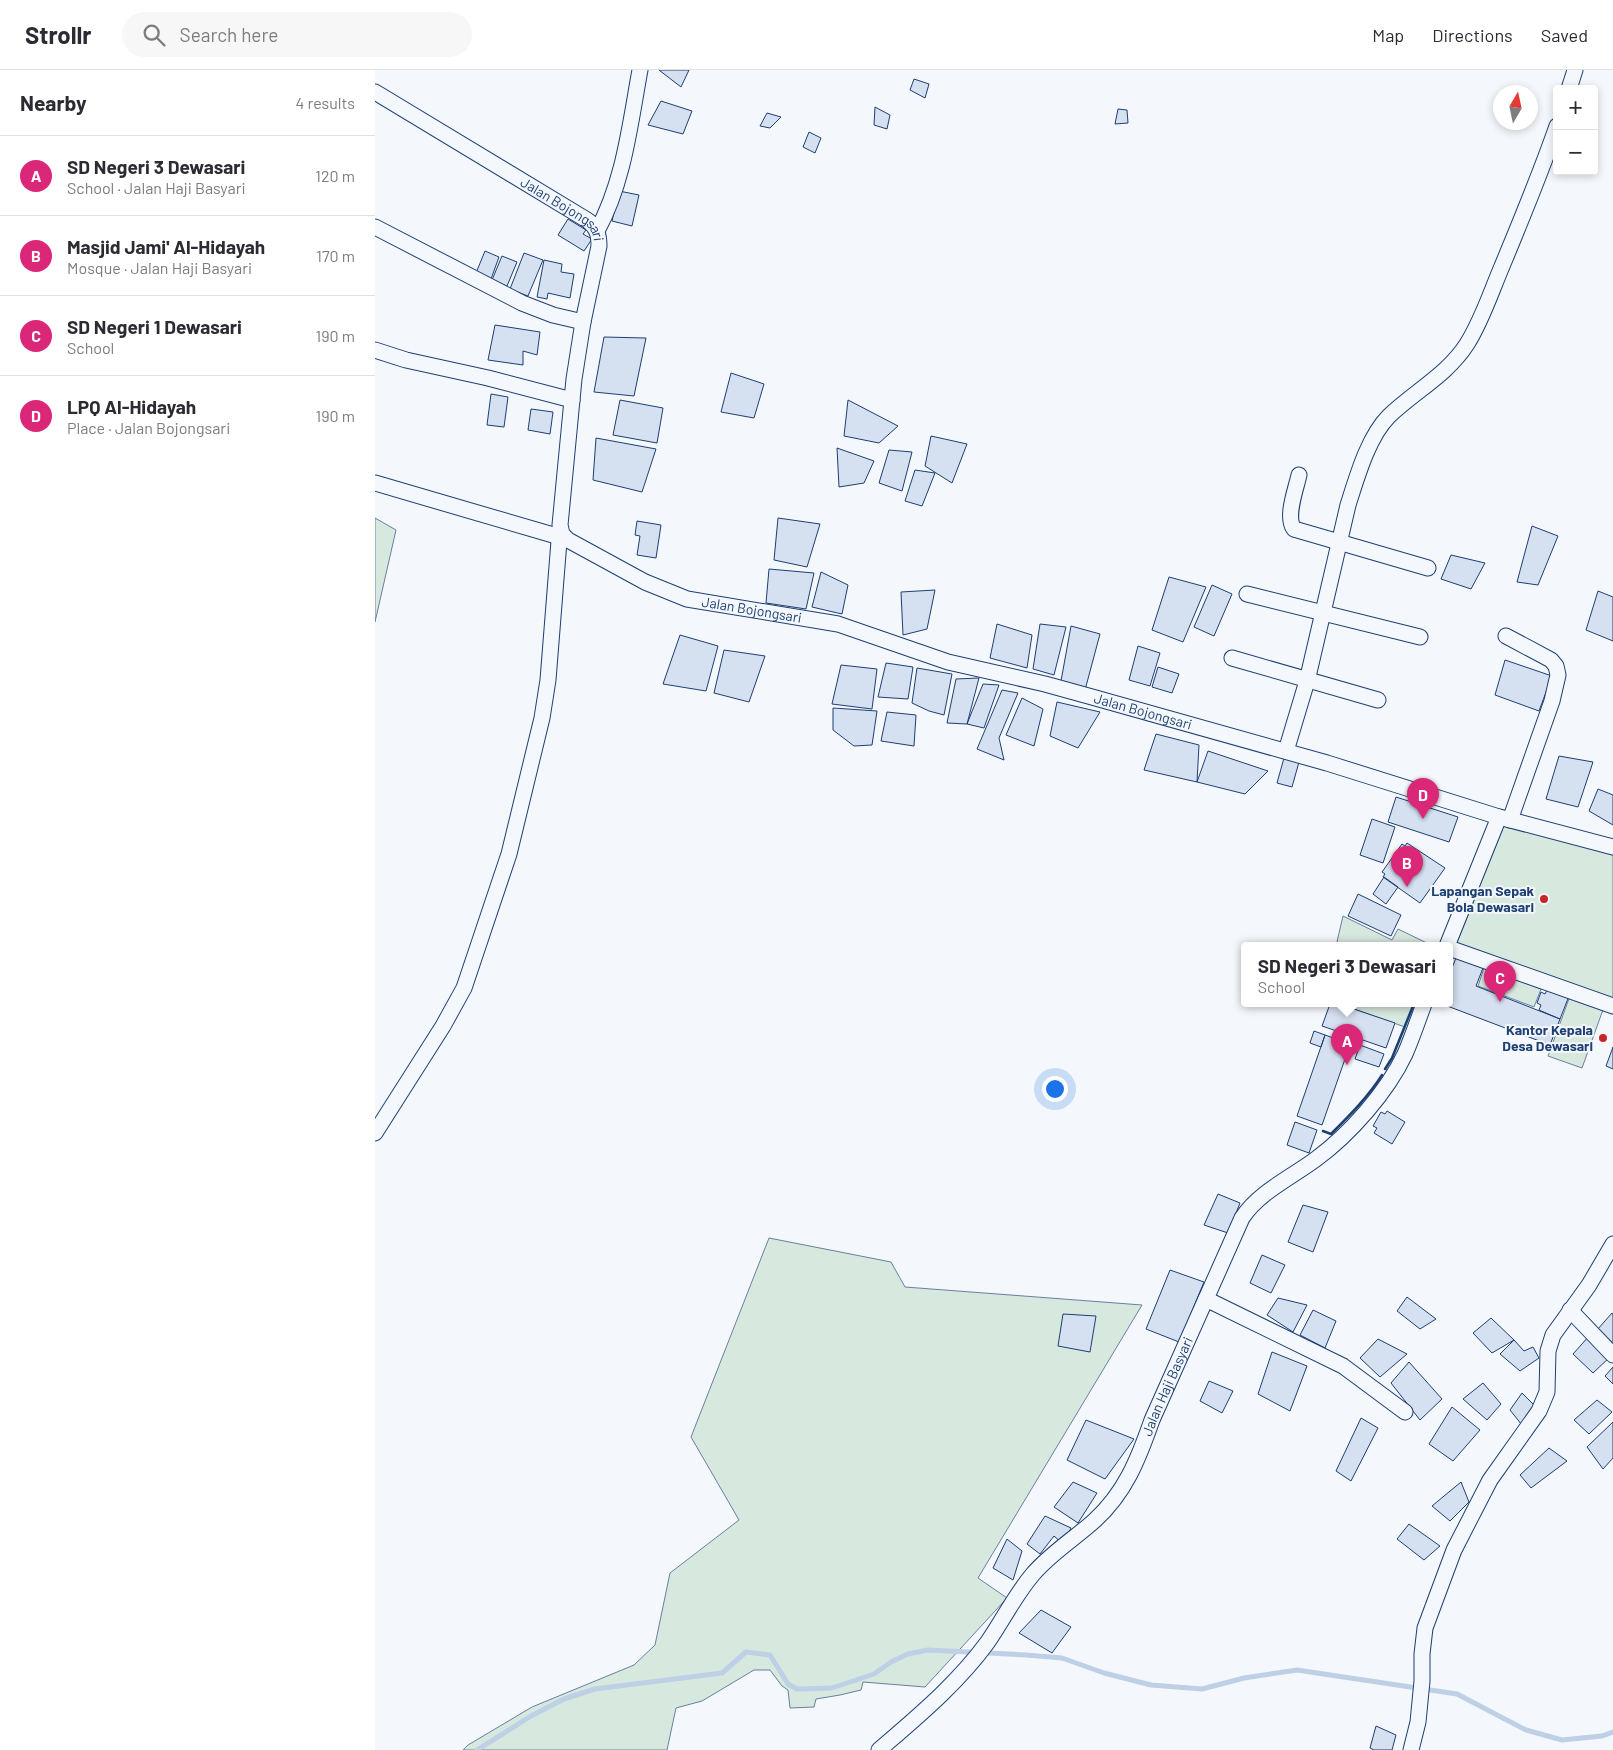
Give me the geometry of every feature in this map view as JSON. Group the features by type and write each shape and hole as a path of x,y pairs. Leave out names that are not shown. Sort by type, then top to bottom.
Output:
{"street":[{"path":"597,231 607,212 623,161 640,70"},
{"path":"1570,85 1575,70"},
{"name":"Jalan Bojongsari","path":"375,92 587,220 597,231 599,246 583,322 572,400 560,525 561,535 568,540 645,582 687,599 839,624 948,662 1045,684 1286,752 1505,818 1613,847"},
{"path":"1286,752 1307,680 1348,505 1357,476 1378,431 1389,416 1431,384 1467,344 1543,168 1556,130"},
{"path":"375,227 522,303 553,315 583,322"},
{"path":"375,350 406,360 488,378 572,400"},
{"path":"1299,475 1289,516 1292,527 1301,532 1428,568"},
{"path":"375,483 561,535 549,670 542,718 509,854 469,977 446,1020 375,1132"},
{"path":"1247,594 1420,637"},
{"path":"1451,942 1505,818 1552,701 1558,675 1556,666 1551,660 1506,636"},
{"path":"1232,658 1378,700"},
{"path":"1453,948 1613,1006"},
{"name":"Jalan Haji Basyari","path":"879,1750 924,1711 960,1675 986,1644 1025,1583 1035,1572 1112,1503 1127,1482 1205,1299 1237,1227 1248,1209 1255,1202 1318,1158 1359,1120 1400,1064 1424,1007"},
{"path":"1411,1750 1418,1722 1425,1628 1454,1550 1490,1480 1539,1411 1547,1392 1550,1343 1556,1328 1589,1285 1613,1244"},
{"path":"1205,1299 1293,1340 1343,1366 1405,1412"},
{"path":"1570,1310 1613,1355"}],"shaded area":[{"path":"375,518 396,530 375,622"},
{"name":"Lapangan Sepak Bola Dewasari","path":"1504,825 1613,854 1613,1001 1456,945"},
{"path":"1343,916 1392,940 1398,929 1425,942 1337,942"},
{"path":"1484,968 1541,989 1534,1007 1478,986"},
{"path":"1570,996 1604,1007 1582,1068 1548,1056"},
{"path":"1349,1007 1416,1007 1395,1059 1388,1070 1385,1069 1392,1058 1405,1027"},
{"path":"769,1238 891,1262 905,1287 1142,1305 978,1578 1007,1598 925,1687 863,1682 861,1690 816,1699 814,1707 790,1708 788,1690 782,1686 770,1670 754,1670 702,1701 676,1708 667,1750 463,1750 468,1745 532,1707 634,1665 655,1645 670,1573 739,1520 691,1437"}],"building":[{"path":"659,70 689,70 681,87"},
{"path":"914,79 929,84 925,98 910,90"},
{"path":"661,101 692,111 683,134 648,125"},
{"path":"875,107 890,115 887,129 874,125"},
{"path":"1118,109 1127,110 1128,123 1115,124"},
{"path":"767,113 781,117 770,128 760,126"},
{"path":"809,132 821,138 815,153 803,147"},
{"path":"619,191 639,195 632,226 612,221"},
{"path":"568,219 586,230 583,234 592,239 584,251 558,235"},
{"path":"485,251 499,257 491,279 476,273"},
{"path":"524,253 543,260 528,296 510,289"},
{"path":"502,256 517,262 507,286 492,280"},
{"path":"544,260 562,264 561,272 574,274 570,298 548,293 547,299 537,297"},
{"path":"495,325 540,332 537,355 523,351 523,365 488,360"},
{"path":"604,337 646,338 634,396 594,392"},
{"path":"731,373 764,384 754,418 721,412"},
{"path":"491,394 508,397 504,427 487,425"},
{"path":"620,400 663,408 657,443 613,435"},
{"path":"848,400 898,426 879,443 844,436"},
{"path":"531,409 553,412 550,434 528,430"},
{"path":"931,436 967,444 952,483 925,466"},
{"path":"596,438 656,449 642,492 593,480"},
{"path":"837,448 874,461 864,483 839,487"},
{"path":"889,450 912,452 902,491 879,483"},
{"path":"915,470 935,473 922,506 905,501"},
{"path":"778,518 820,524 807,567 774,560"},
{"path":"637,521 661,525 656,558 637,555 640,536 635,535"},
{"path":"1532,526 1558,536 1538,585 1517,582"},
{"path":"1451,555 1485,563 1471,589 1441,579"},
{"path":"769,569 814,573 806,609 766,603"},
{"path":"821,572 848,585 842,614 812,607"},
{"path":"1169,577 1206,587 1183,642 1152,630"},
{"path":"1212,585 1232,594 1214,636 1194,627"},
{"path":"935,590 927,629 903,635 901,592"},
{"path":"1598,591 1613,597 1613,641 1586,630"},
{"path":"997,624 1032,635 1027,668 990,658"},
{"path":"1040,624 1066,627 1054,675 1033,669"},
{"path":"1071,626 1100,634 1085,690 1061,681"},
{"path":"680,635 718,646 706,691 663,684"},
{"path":"1138,646 1160,653 1150,686 1129,680"},
{"path":"724,650 765,656 749,702 714,693"},
{"path":"1505,660 1552,676 1539,711 1495,695"},
{"path":"886,663 913,667 908,699 878,697"},
{"path":"841,665 877,669 872,709 832,704"},
{"path":"1158,667 1179,674 1172,693 1152,687"},
{"path":"917,668 952,674 944,715 929,711 912,703"},
{"path":"979,678 967,724 947,723 956,679"},
{"path":"983,684 999,685 984,728 967,724"},
{"path":"1002,690 1018,693 999,738 1004,760 977,749"},
{"path":"1022,698 1043,709 1034,746 1006,735"},
{"path":"1057,702 1100,712 1078,748 1050,736"},
{"path":"833,708 877,711 872,745 854,746 833,730"},
{"path":"887,712 916,715 914,746 881,741"},
{"path":"1156,734 1199,745 1197,782 1144,770"},
{"path":"1208,751 1268,771 1245,794 1197,782"},
{"path":"1559,756 1593,762 1578,807 1546,799"},
{"path":"1284,758 1299,762 1292,787 1277,783"},
{"path":"1598,789 1613,795 1613,825 1589,811"},
{"path":"1396,797 1458,817 1449,842 1388,822"},
{"path":"1372,819 1395,827 1383,863 1360,855"},
{"path":"1407,843 1445,868 1420,903 1383,877 1385,874 1382,872 1402,844 1405,846"},
{"path":"1384,877 1398,887 1386,904 1373,894"},
{"path":"1358,894 1401,915 1391,936 1348,916"},
{"path":"1456,958 1483,968 1476,986 1560,1019 1550,1045 1450,1007 1453,1007 1453,965"},
{"path":"1548,988 1569,996 1560,1019 1539,1010 1541,1005 1537,1003 1541,992 1545,994"},
{"path":"1329,1007 1348,1007 1395,1023 1386,1048 1322,1026"},
{"path":"1314,1031 1325,1035 1321,1047 1310,1043"},
{"path":"1325,1035 1350,1044 1349,1047 1351,1048 1347,1060 1345,1059 1322,1125 1297,1116"},
{"path":"1360,1045 1384,1054 1379,1067 1355,1059"},
{"path":"1613,1047 1613,1069 1606,1066"},
{"path":"1387,1111 1405,1122 1392,1144 1374,1133 1377,1128 1373,1126 1381,1112 1385,1114"},
{"path":"1295,1122 1317,1130 1309,1153 1287,1145"},
{"path":"1218,1194 1240,1203 1228,1233 1204,1225"},
{"path":"1303,1205 1328,1212 1313,1252 1288,1242"},
{"path":"1262,1255 1285,1265 1271,1293 1250,1283"},
{"path":"1170,1270 1204,1282 1179,1342 1146,1329"},
{"path":"1407,1297 1436,1319 1420,1329 1397,1311"},
{"path":"1278,1298 1307,1305 1293,1332 1267,1315"},
{"path":"1313,1310 1336,1321 1325,1348 1300,1335"},
{"path":"1063,1314 1096,1316 1090,1352 1058,1346"},
{"path":"1613,1314 1613,1348 1597,1330"},
{"path":"1491,1318 1514,1340 1492,1353 1473,1333"},
{"path":"1590,1335 1611,1356 1593,1373 1573,1354"},
{"path":"1378,1339 1407,1354 1380,1377 1360,1358"},
{"path":"1514,1340 1524,1351 1533,1347 1539,1358 1520,1371 1500,1354"},
{"path":"1272,1352 1307,1366 1290,1411 1258,1394"},
{"path":"1409,1362 1442,1399 1420,1420 1391,1383"},
{"path":"1613,1367 1613,1384 1605,1376"},
{"path":"1209,1381 1233,1391 1222,1413 1200,1401"},
{"path":"1483,1383 1501,1404 1487,1420 1463,1399"},
{"path":"1522,1393 1535,1406 1522,1425 1510,1410"},
{"path":"1597,1400 1612,1412 1589,1434 1574,1420"},
{"path":"1452,1407 1480,1430 1453,1461 1429,1444"},
{"path":"1361,1418 1378,1428 1351,1481 1336,1471"},
{"path":"1086,1420 1134,1439 1105,1479 1067,1460"},
{"path":"1613,1422 1613,1458 1603,1469 1587,1447"},
{"path":"1549,1448 1567,1461 1531,1488 1520,1475"},
{"path":"1073,1482 1097,1493 1078,1523 1054,1507"},
{"path":"1461,1482 1469,1502 1450,1521 1432,1506"},
{"path":"1045,1516 1071,1528 1063,1544 1054,1536 1040,1554 1027,1544"},
{"path":"1409,1524 1440,1546 1424,1560 1397,1539"},
{"path":"1007,1539 1022,1551 1013,1580 993,1568"},
{"path":"1041,1610 1071,1627 1052,1653 1019,1633"},
{"path":"1376,1726 1396,1735 1392,1750 1374,1750 1370,1748"}],"waterway":[{"path":"477,1750 531,1716 564,1699 595,1689 722,1673 746,1652 770,1655 788,1684 797,1689 832,1688 874,1674 891,1662 908,1654 928,1650 1062,1658 1104,1673 1151,1685 1202,1689 1244,1678 1297,1670 1457,1694 1526,1730 1562,1740 1602,1736 1613,1732"}],"wall":[{"path":"1385,1069 1392,1058 1413,1007"},
{"path":"1323,1131 1331,1134 1365,1098 1382,1075"}],"place":[{"name":"LPQ Al-Hidayah","path":"1423,819"},
{"name":"Masjid Jami' Al-Hidayah","path":"1407,887"},
{"name":"Lapangan Sepak Bola Dewasari","path":"1544,899"},
{"name":"SD Negeri 1 Dewasari","path":"1500,1002"},
{"name":"Kantor Kepala Desa Dewasari","path":"1603,1038"},
{"name":"SD Negeri 3 Dewasari","path":"1347,1065"}]}
